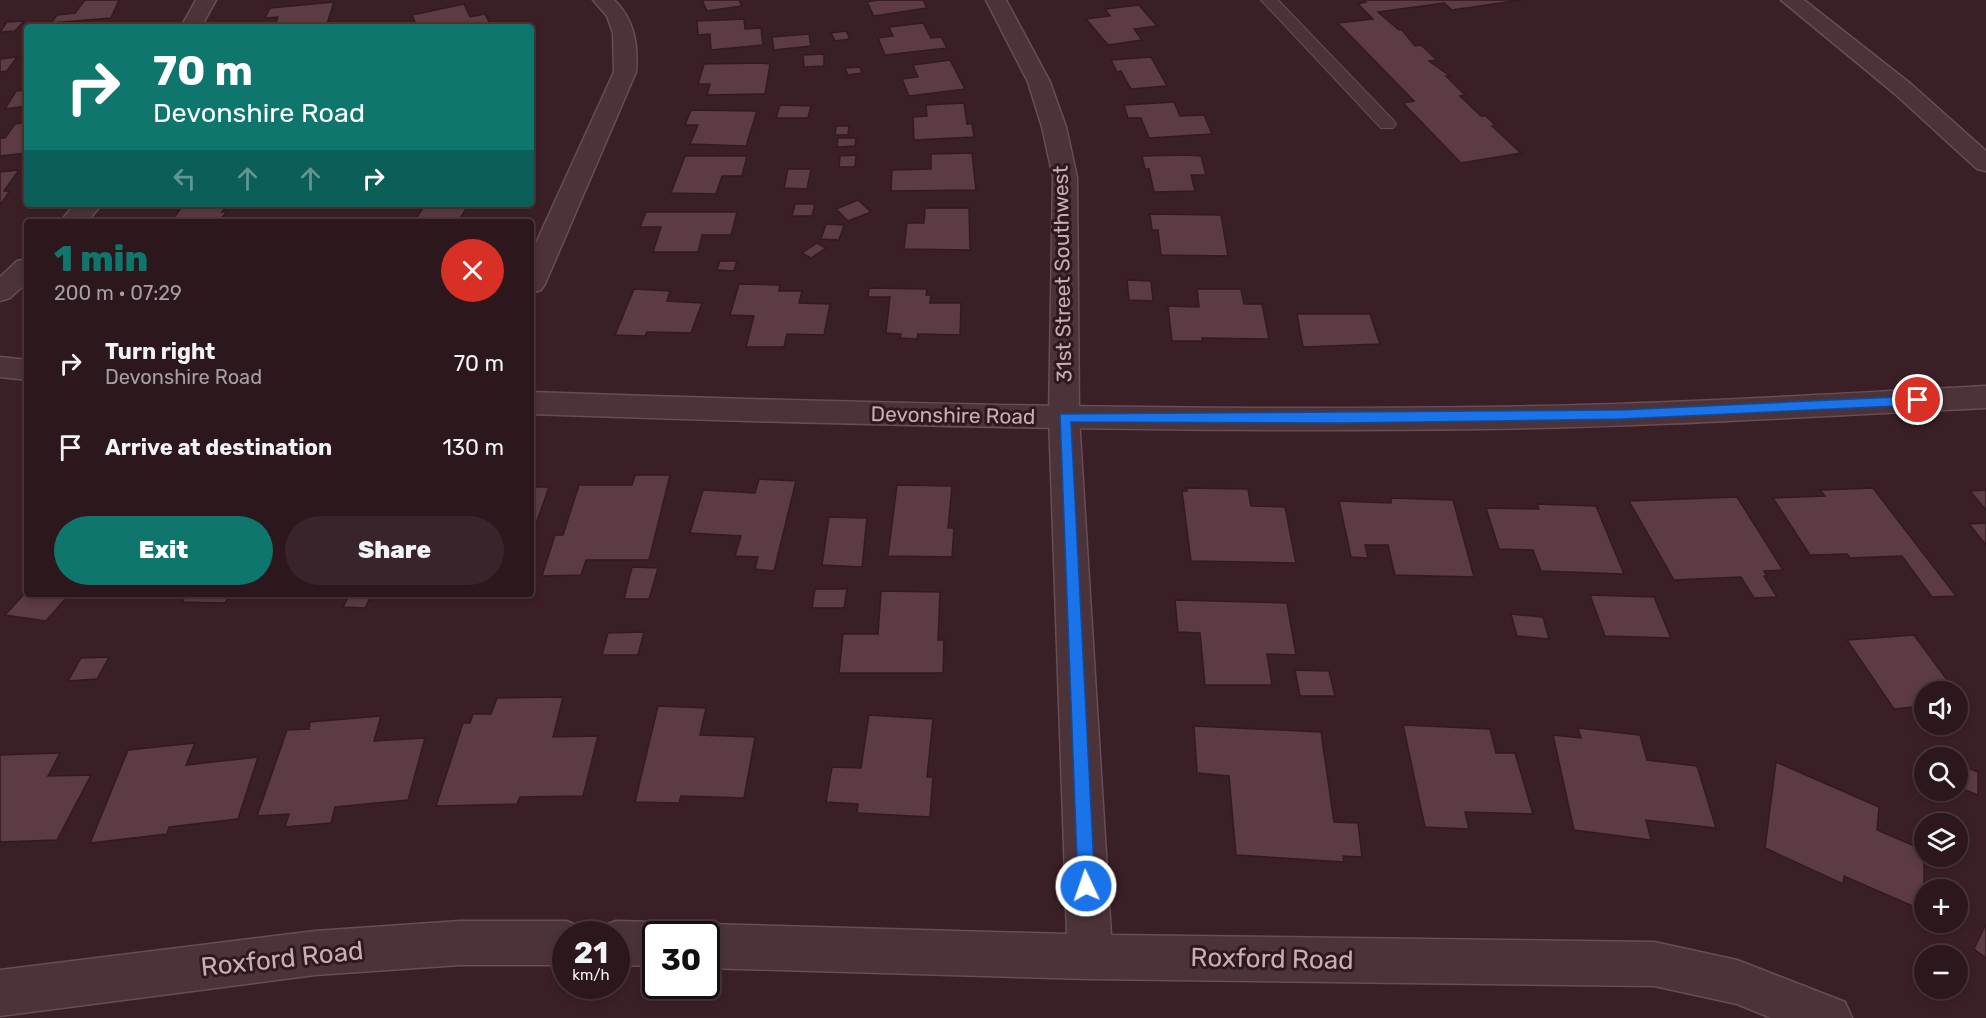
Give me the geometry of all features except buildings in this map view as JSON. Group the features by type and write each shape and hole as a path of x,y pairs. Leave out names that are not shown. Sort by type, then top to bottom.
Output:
{"street":[{"path":"193,24 206,0"},
{"path":"534,277 625,72 628,48 623,25 603,0"},
{"name":"31st Street Southwest","path":"996,0 1039,82 1054,127 1065,177 1064,417 1090,957"},
{"path":"1791,0 1903,89 1986,164"},
{"path":"76,219 86,207"},
{"path":"0,292 24,270"},
{"path":"0,367 24,370"},
{"name":"Devonshire Road","path":"534,404 770,412 1064,417 1344,418 1622,415 1986,397"},
{"name":"Roxford Road","path":"0,993 315,953 460,943 552,943"},
{"name":"Roxford Road","path":"720,946 1090,957 1654,964 1737,982 1830,1018"}],"lane":[{"path":"1269,0 1387,124"}],"route":[{"path":"1086,886 1064,417 1344,418 1622,415 1918,400"}]}
